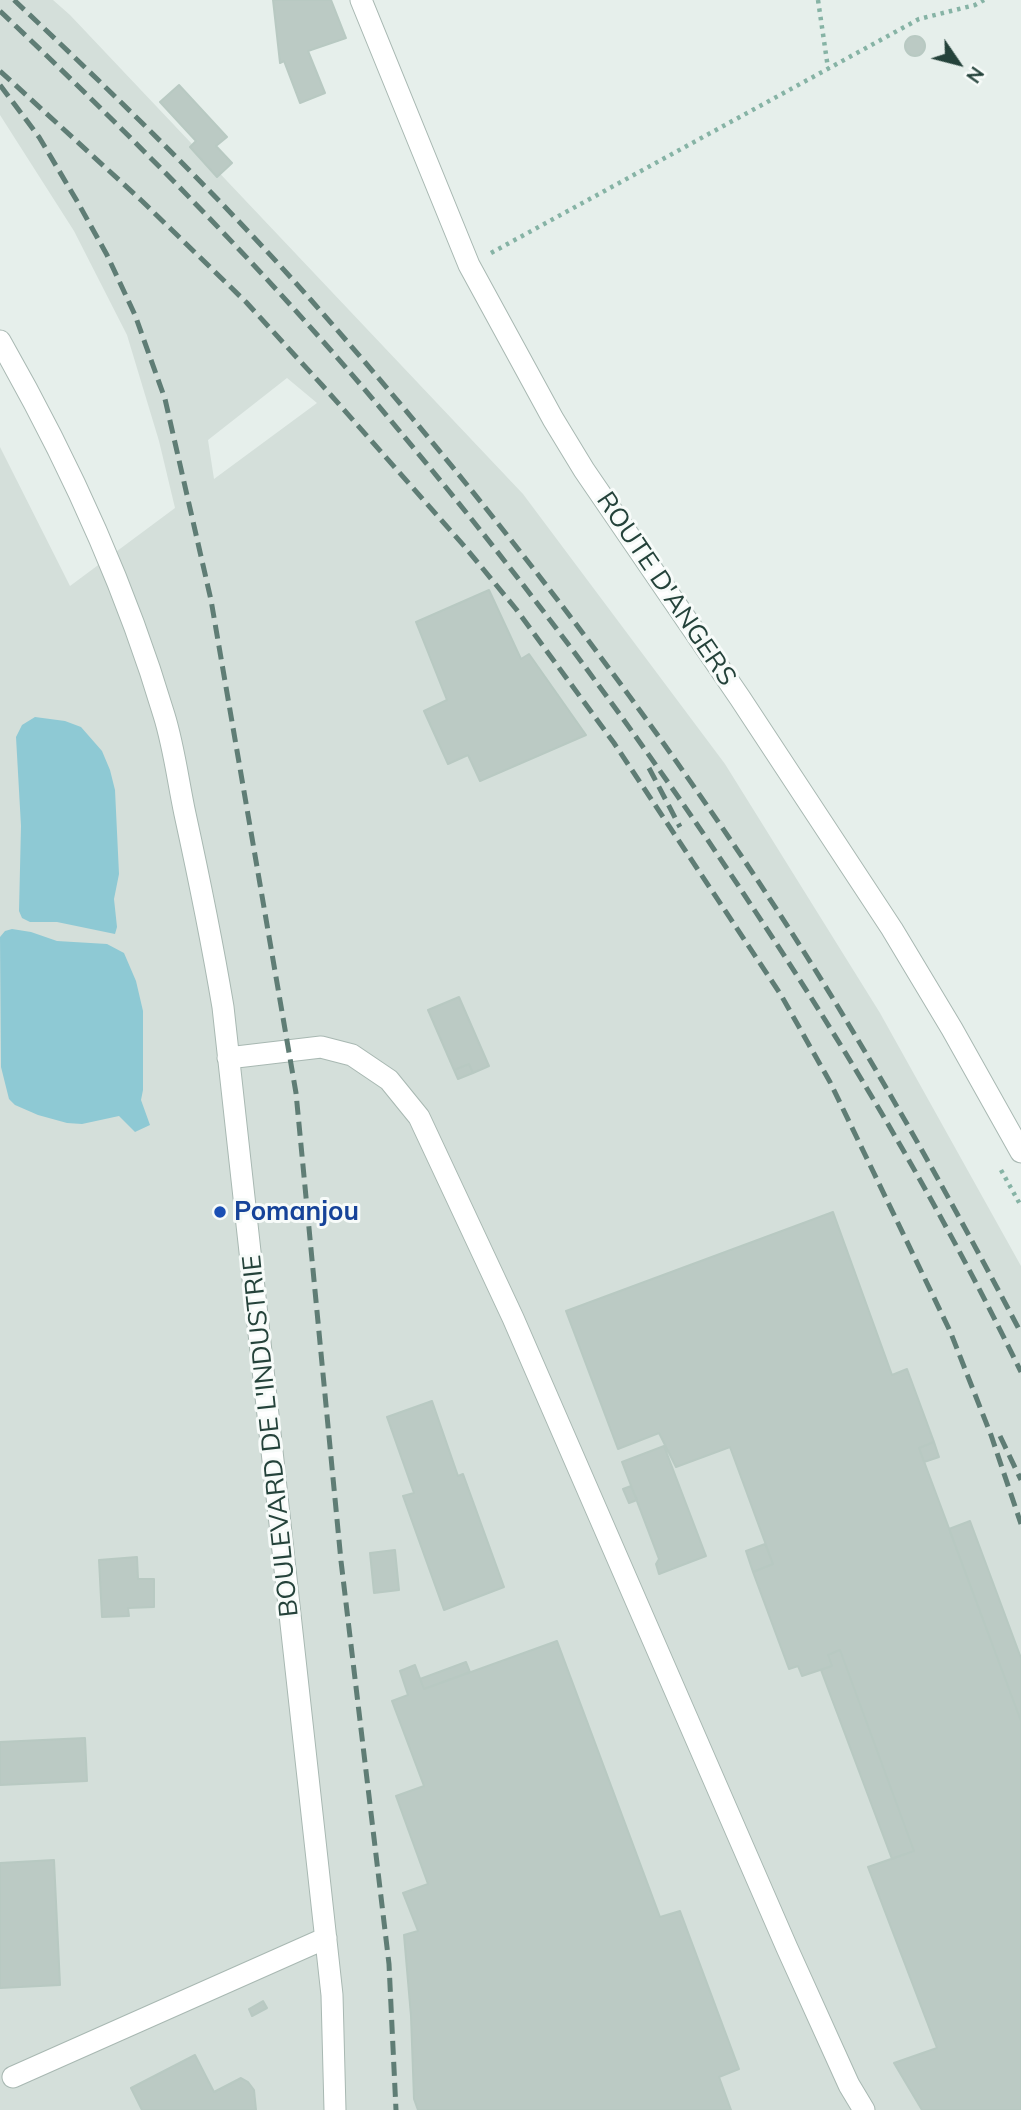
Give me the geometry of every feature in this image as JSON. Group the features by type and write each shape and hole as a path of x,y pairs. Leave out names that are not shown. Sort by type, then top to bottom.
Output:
{"street":[{"name":"ROUTE D'ANGERS","path":"361,0 469,265 523,366 584,470 740,698 892,929 952,1028 1021,1152"},
{"name":"BOULEVARD DE L'INDUSTRIE","path":"0,341 89,512 131,616 165,718 211,939 228,1058 326,1938 332,1995 335,2110"},
{"path":"228,1058 321,1047 352,1055 389,1080 419,1117 540,1380 849,2085 864,2110"},
{"path":"13,2077 326,1938"}],"path":[{"path":"818,0 828,68"},
{"path":"469,265 919,19 975,5 984,0"}],"shaded area":[{"path":"0,0 53,0 523,494 725,764 880,1013 1021,1266 1021,2110 0,2110 0,447 70,586 175,508 159,441 127,335 74,231 0,115","holes":["287,378 317,403 214,479 208,440"]}],"water":[{"path":"35,717 65,721 81,727 102,751 110,770 115,790 119,874 114,899 117,927 115,934 57,922 30,922 22,918 19,911 21,826 16,737 22,725"},
{"path":"12,929 57,941 107,944 124,953 136,981 143,1011 141,1100 150,1125 135,1132 119,1116 82,1124 67,1123 38,1115 15,1105 9,1099 1,1067 0,937 5,931"}],"building":[{"path":"273,0 331,0 346,38 308,51 325,93 300,103 284,61 280,63"},
{"path":"915,36 922,39 925,46 922,53 915,56 908,53 905,46 908,39"},
{"path":"179,85 227,137 216,146 232,163 217,177 190,147 196,141 160,102"},
{"path":"489,590 521,659 529,654 586,735 480,781 468,755 448,764 424,711 447,700 416,622"},
{"path":"459,997 489,1066 473,1073 469,1064 454,1070 428,1010"},
{"path":"469,1064 473,1073 458,1079 454,1070"},
{"path":"833,1212 892,1375 907,1369 934,1442 919,1448 1021,1721 1021,2110 922,2110 894,2063 937,2048 868,1867 914,1851 840,1650 828,1655 832,1666 802,1676 798,1666 789,1669 753,1572 773,1564 730,1447 676,1467 659,1433 618,1449 566,1311"},
{"path":"432,1401 458,1476 463,1474 504,1587 444,1610 403,1496 414,1493 387,1417"},
{"path":"934,1442 939,1457 924,1462 919,1448"},
{"path":"664,1446 706,1556 659,1574 656,1564 659,1559 622,1462"},
{"path":"631,1486 637,1500 629,1503 623,1489"},
{"path":"970,1521 1021,1658 1021,1721 949,1529"},
{"path":"765,1544 773,1564 753,1572 746,1551"},
{"path":"395,1550 399,1590 374,1593 370,1553"},
{"path":"137,1557 138,1579 154,1579 154,1607 128,1608 129,1616 102,1617 99,1560"},
{"path":"557,1641 660,1917 680,1911 739,2069 719,2077 731,2110 418,2110 414,2099 404,1935 418,1931 403,1893 428,1884 396,1796 424,1786 392,1701 408,1695 400,1671 415,1665 424,1689"},
{"path":"840,1650 914,1851 892,1859 821,1670 832,1666 828,1655"},
{"path":"466,1662 470,1672 424,1689 420,1679"},
{"path":"85,1738 87,1781 0,1785 0,1742"},
{"path":"54,1860 60,1985 0,1988 0,1863"},
{"path":"263,2001 267,2008 252,2016 249,2009"},
{"path":"195,2055 214,2092 241,2078 248,2082 254,2090 256,2110 142,2110 131,2088"}],"railway":[{"path":"14,0 166,147 276,261 440,451 562,606 679,766 790,930 910,1129 1021,1333"},
{"path":"0,11 155,162 303,319 445,486 538,604 671,786 827,1023 896,1137 1021,1372"},
{"path":"0,71 142,201 246,302 322,385 516,609 614,743 781,995 830,1082 950,1331 991,1435 1021,1524"},
{"path":"0,85 39,137 77,201 107,255 135,315 165,399 211,600 296,1093 341,1561 389,1964 396,2110"},
{"path":"649,768 680,827"},
{"path":"1000,1436 1021,1480"}],"place":[{"name":"Pomanjou","path":"220,1212"}]}
